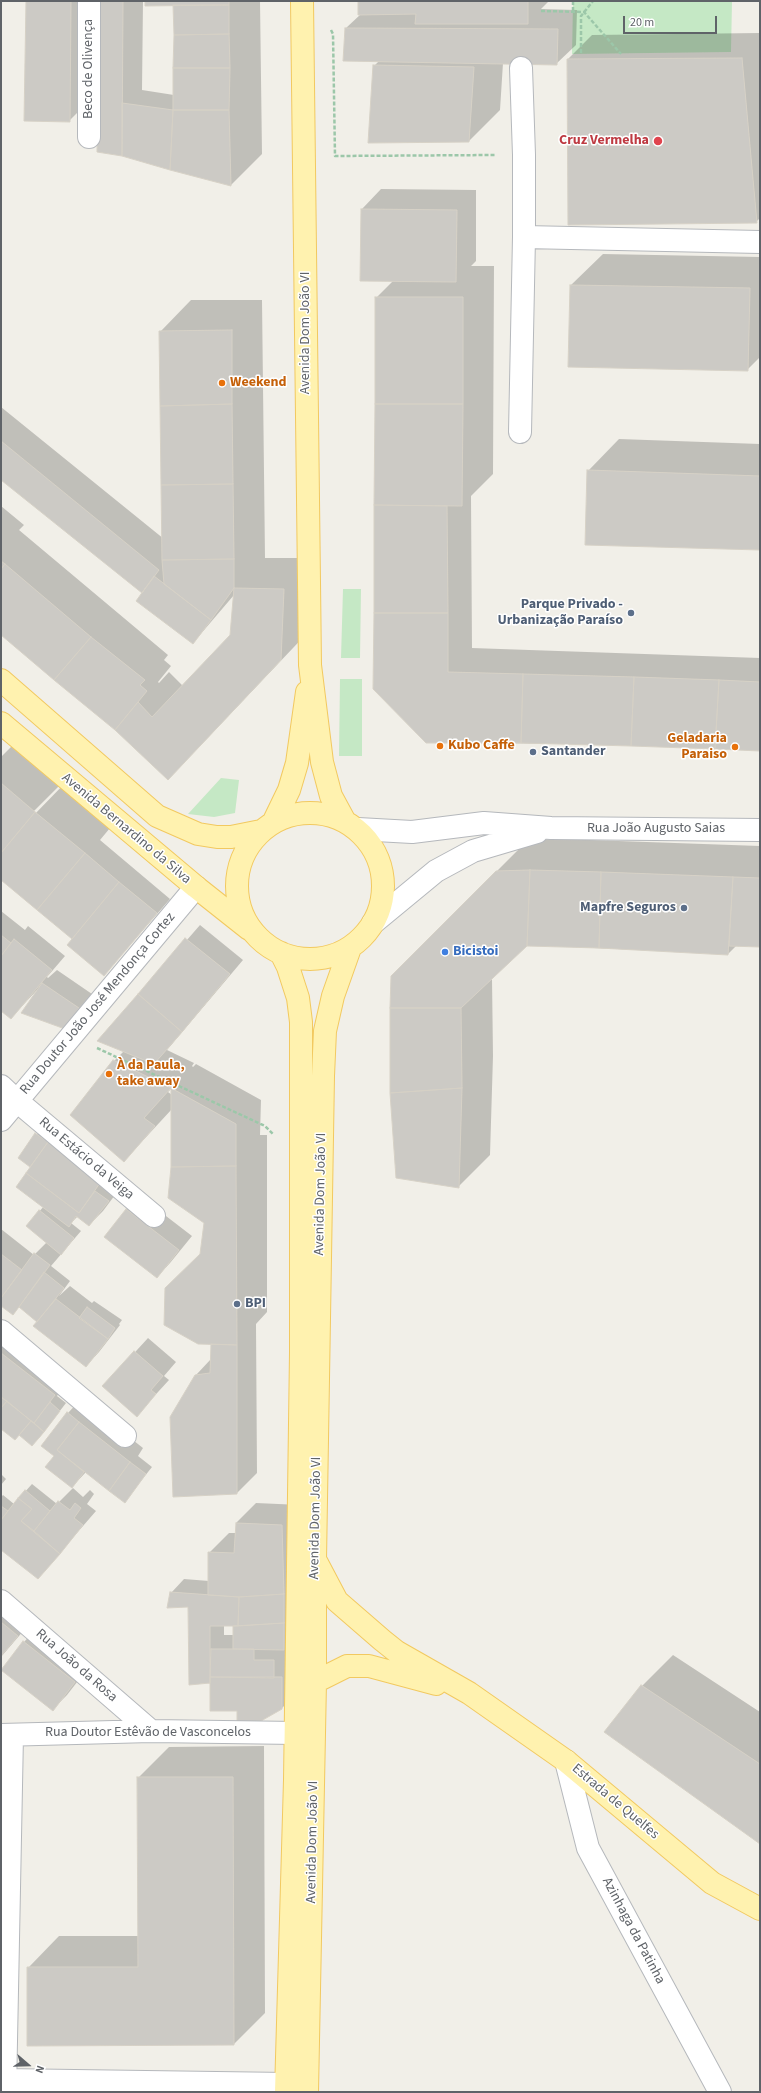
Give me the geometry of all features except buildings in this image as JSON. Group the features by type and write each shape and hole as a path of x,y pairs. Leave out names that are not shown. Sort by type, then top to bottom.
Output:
{"main road":[{"name":"Avenida Dom João VI","path":"302,1 310,665 322,762 331,796 351,825 372,845 380,863 384,884 382,904 373,923 364,937 350,948 333,996 325,1031 323,1076 315,1560 315,1682 307,2092"},
{"name":"Avenida Dom João VI","path":"268,826 289,790 296,763 310,665"},
{"path":"1,680 157,816 198,834 217,837 231,837 268,826 297,813 321,813 351,825"},
{"name":"Avenida Bernardino da Silva","path":"1,723 266,945 281,953 299,958 315,959 333,956 350,948"},
{"path":"253,933 242,913 240,906 237,892 238,870 246,849 268,826"},
{"name":"Avenida Dom João VI","path":"281,953 288,968 298,998 301,1022 301,1352 296,1733 286,2088"},
{"name":"Estrada de Quelfes","path":"315,1560 337,1601 366,1628 397,1652 470,1694 566,1761 712,1883 760,1909"},
{"name":"Estrada de Quelfes","path":"315,1682 347,1666 369,1666 470,1694"}],"street":[{"name":"Beco de Olivença","path":"89,1 89,137"},
{"path":"520,432 524,237 524,155 521,68"},
{"path":"524,237 760,242"},
{"path":"351,825 412,832 484,823 551,828"},
{"path":"373,923 442,867 473,851 551,828"},
{"name":"Rua João Augusto Saias","path":"551,828 760,830"},
{"name":"Rua Doutor João José Mendonça Cortez","path":"1,1120 196,887"},
{"name":"Rua Estácio da Veiga","path":"1,1086 154,1216"},
{"path":"1,1331 126,1436"},
{"name":"Rua João da Rosa","path":"1,1601 151,1731"},
{"name":"Rua Doutor Estêvão de Vasconcelos","path":"6,1735 151,1731 296,1733"},
{"path":"6,1735 5,2086 286,2088"},
{"name":"Azinhaga da Patinha","path":"566,1761 588,1848 720,2092"}],"path":[{"path":"573,1 573,12"},
{"path":"581,53 581,16 593,1"},
{"path":"541,11 584,12 621,54"},
{"path":"330,28 333,34 335,156 524,155"},
{"path":"71,1036 265,1126 275,1136"}],"green space":[{"path":"573,1 732,1 731,52 572,54"},
{"path":"343,589 361,589 360,658 341,658"},
{"path":"340,679 362,679 362,756 339,756"},
{"path":"221,778 239,780 235,813 214,817 188,814"}],"place":[{"name":"Cruz Vermelha","path":"658,141"},
{"name":"Weekend","path":"222,383"},
{"name":"Parque Privado - Urbanização Paraíso","path":"631,613"},
{"name":"Kubo Caffe","path":"440,746"},
{"name":"Geladaria Paraiso","path":"735,747"},
{"name":"Santander","path":"533,752"},
{"name":"Mapfre Seguros","path":"684,908"},
{"name":"Bicistoi","path":"445,952"},
{"name":"À da Paula, take away","path":"109,1074"},
{"name":"BPI","path":"237,1304"}]}
